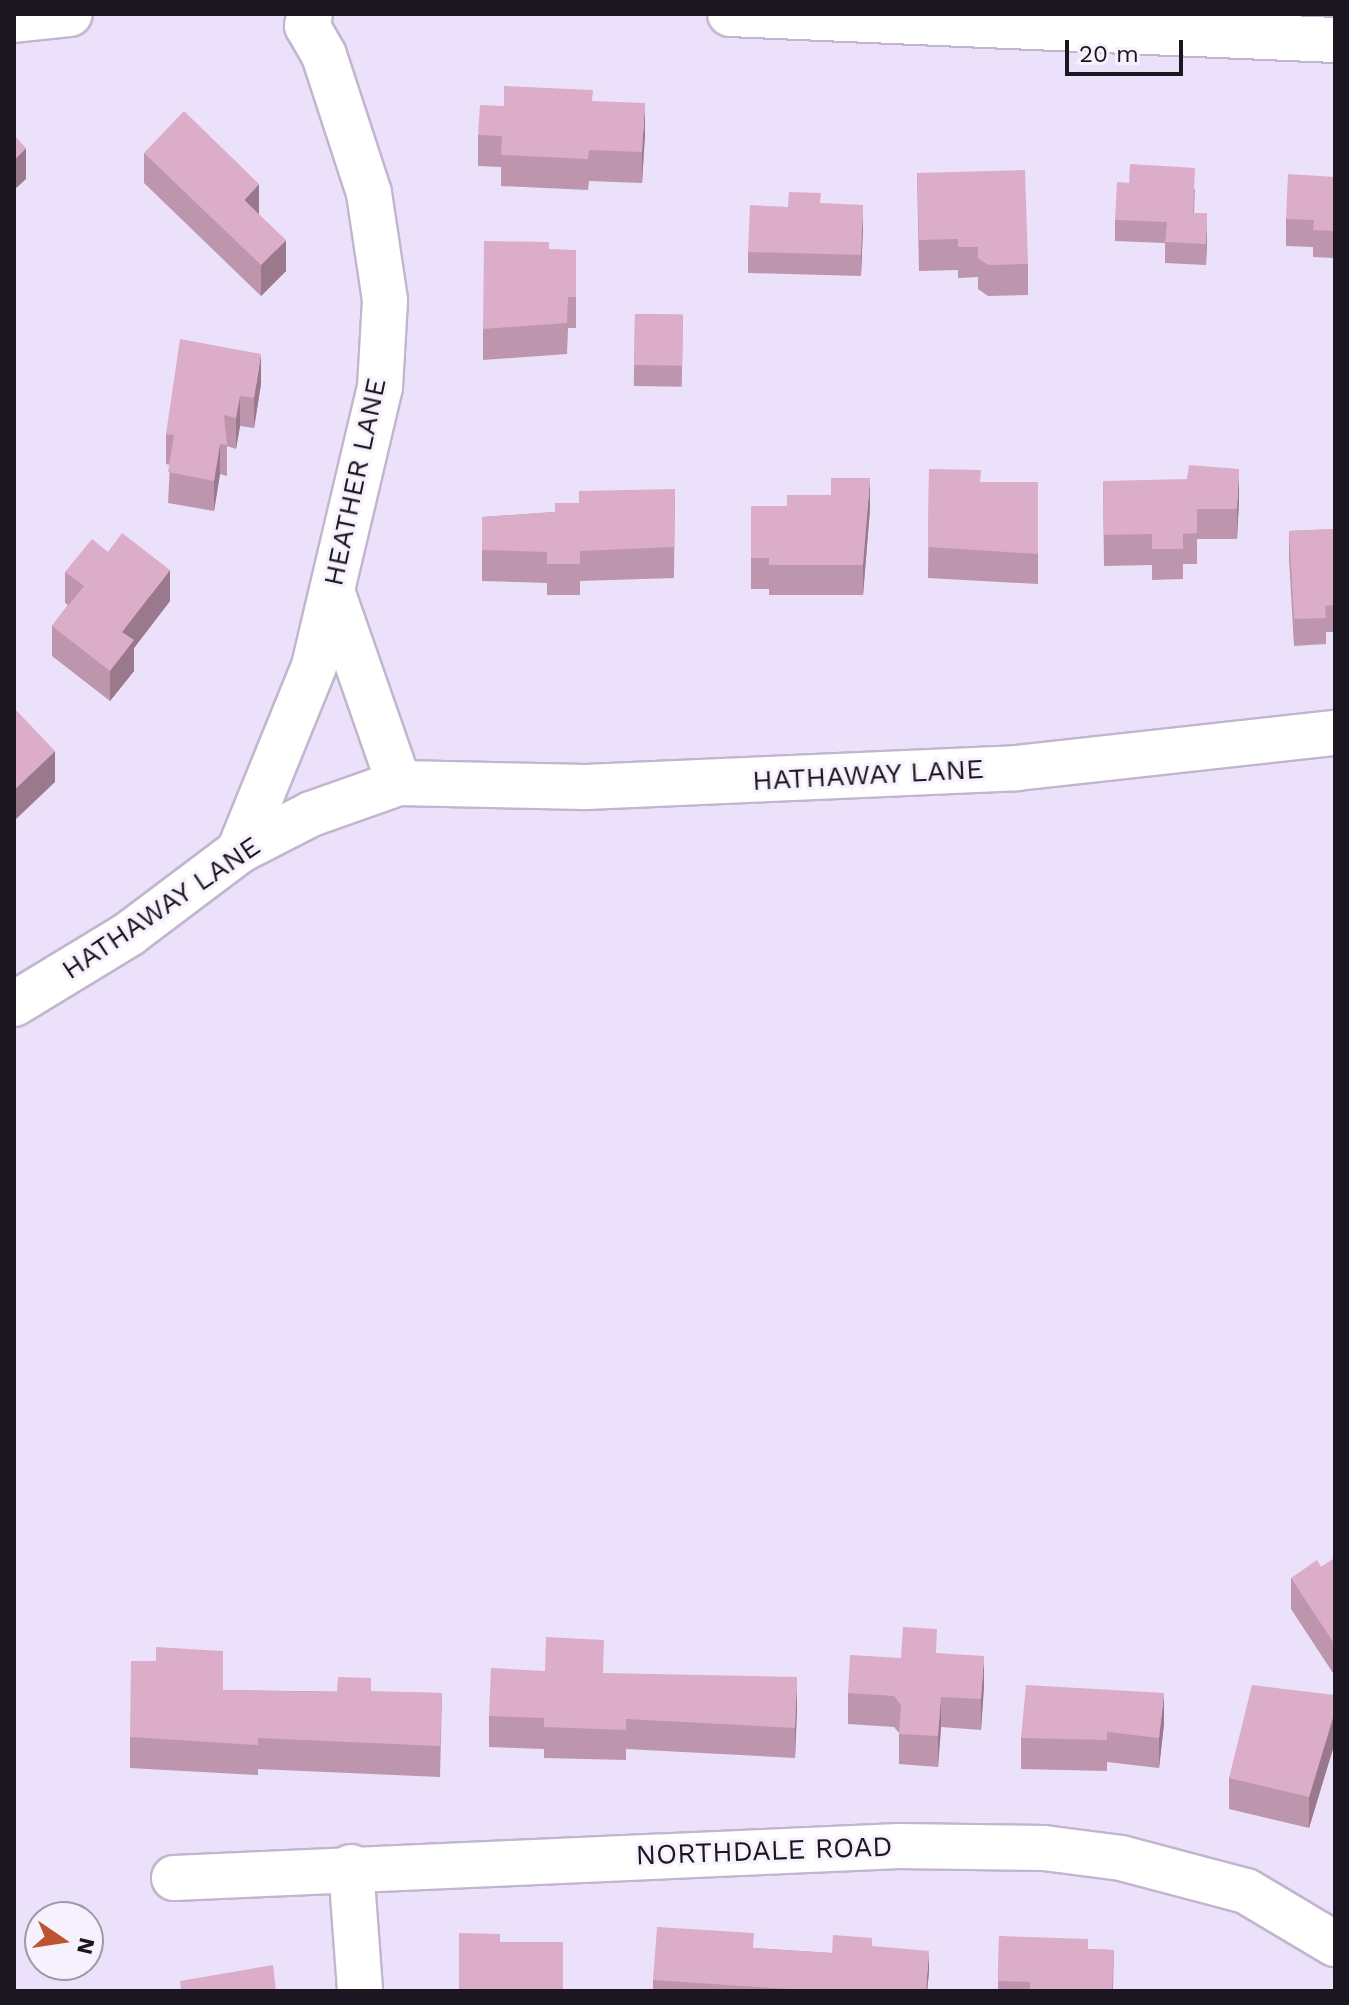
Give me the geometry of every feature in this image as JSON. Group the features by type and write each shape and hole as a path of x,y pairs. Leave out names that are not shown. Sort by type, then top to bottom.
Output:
{"street":[{"path":"14,20 70,14"},
{"name":"HEATHER LANE","path":"239,851 314,666 380,387 385,300 369,193 307,26 310,14"},
{"path":"730,14 1335,40"},
{"path":"332,591 399,783"},
{"name":"HATHAWAY LANE","path":"14,1004 129,934 239,851 311,814 399,783 585,787 1017,768 1335,733"},
{"name":"NORTHDALE ROAD","path":"174,1878 351,1867 899,1846 1044,1848 1121,1858 1246,1891 1335,1944"},
{"path":"351,1867 360,1991"}],"building":[{"path":"504,86 593,90 592,101 645,103 642,152 589,150 588,159 501,155 502,136 478,135 480,105 504,106"},
{"path":"184,111 259,184 244,200 286,240 261,265 144,153"},
{"path":"14,135 26,148 14,160"},
{"path":"1130,164 1195,168 1193,213 1207,213 1206,244 1165,242 1167,222 1115,220 1117,182 1129,183"},
{"path":"1025,170 1028,264 988,265 978,258 978,247 958,247 958,239 919,240 917,173"},
{"path":"1288,174 1335,177 1335,231 1313,230 1314,220 1286,219"},
{"path":"789,192 821,193 820,203 863,205 861,255 748,252 750,205 788,207"},
{"path":"484,241 549,242 549,249 576,250 576,297 568,297 567,323 483,329"},
{"path":"635,314 683,315 682,366 634,365"},
{"path":"180,339 261,354 254,398 240,396 236,418 224,415 227,445 220,444 214,481 168,472 174,435 166,434"},
{"path":"1189,465 1239,469 1237,509 1197,509 1197,533 1183,534 1183,549 1152,549 1152,534 1104,535 1103,481 1187,479"},
{"path":"929,469 981,470 980,482 1038,482 1038,554 928,547"},
{"path":"831,478 870,478 863,565 769,565 769,558 751,558 751,506 787,506 787,495 831,495"},
{"path":"675,489 674,547 580,551 580,564 547,564 547,552 482,550 482,517 555,512 555,503 579,503 579,491"},
{"path":"1335,529 1335,605 1325,606 1326,618 1294,619 1289,531"},
{"path":"122,533 170,570 122,632 134,640 110,671 52,626 84,586 65,572 92,539 108,552"},
{"path":"14,708 55,751 14,790"},
{"path":"1335,1558 1335,1645 1291,1578 1317,1560 1321,1567"},
{"path":"903,1627 937,1629 936,1653 984,1656 981,1699 941,1697 938,1736 899,1734 901,1705 894,1696 848,1693 850,1655 901,1658"},
{"path":"546,1637 604,1640 603,1673 797,1677 795,1728 626,1719 626,1730 544,1727 544,1718 489,1716 491,1668 545,1671"},
{"path":"156,1647 223,1651 223,1690 337,1692 338,1677 371,1678 371,1691 442,1693 440,1746 258,1738 258,1745 130,1737 131,1661 156,1661"},
{"path":"1026,1685 1164,1693 1159,1738 1107,1732 1107,1740 1021,1738"},
{"path":"1252,1685 1335,1695 1335,1711 1309,1797 1229,1778"},
{"path":"657,1927 754,1933 753,1948 832,1953 833,1935 872,1938 872,1946 929,1951 926,1991 817,1991 653,1980"},
{"path":"459,1933 500,1934 500,1942 563,1942 563,1991 459,1991"},
{"path":"999,1936 1088,1939 1088,1949 1114,1950 1112,1991 1030,1991 1030,1982 998,1981"},
{"path":"273,1965 276,1991 181,1991 180,1981"}]}
